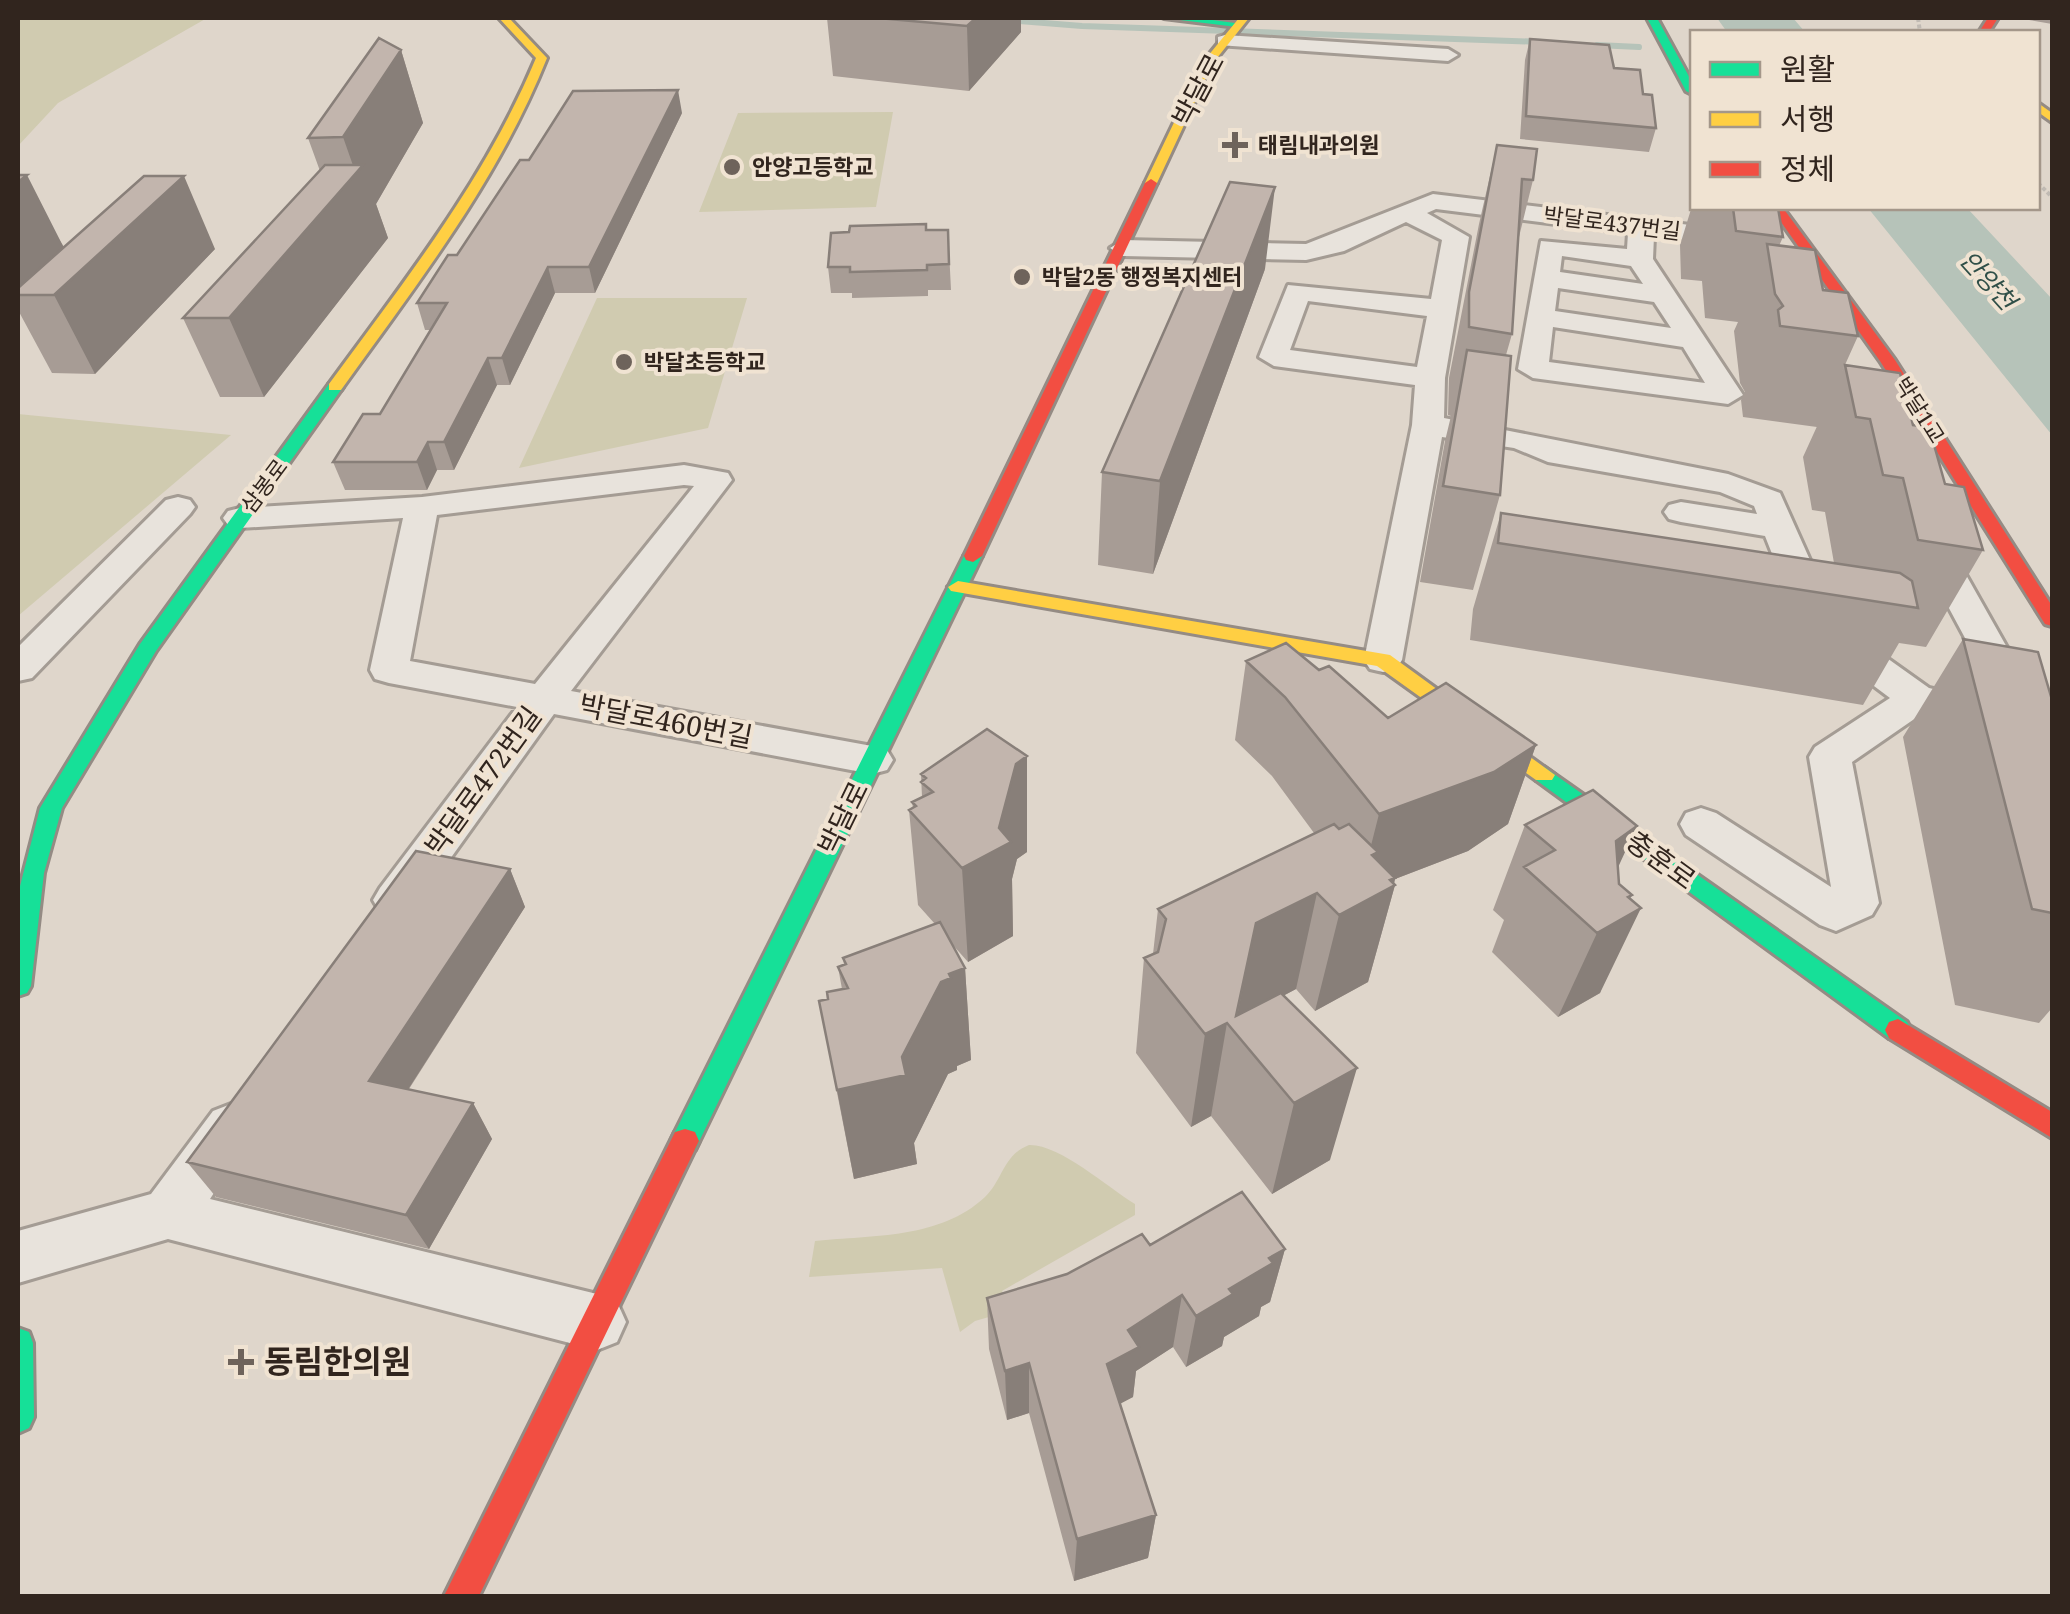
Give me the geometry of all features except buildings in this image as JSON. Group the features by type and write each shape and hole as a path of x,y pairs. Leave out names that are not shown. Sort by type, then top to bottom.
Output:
{"street":[{"name":"삼봉로","path":"18,986 25,873 50,808 147,649 443,236 529,94 542,58 504,18"},
{"path":"1169,18 1233,30 1448,55"},
{"path":"1652,18 1652,25 1690,88"},
{"name":"박달로","path":"461,1596 958,588 1123,248 1208,62 1233,30"},
{"name":"박달로437번길","path":"1123,248 1306,252 1335,245 1433,201 1743,239 1762,264"},
{"name":"박달1교","path":"1778,210 1888,360 2052,620"},
{"path":"1382,660 1428,425 1430,378 1456,237 1409,214"},
{"path":"1629,266 1641,226"},
{"path":"1550,247 1629,266 1661,296 1728,395 1533,369 1547,270 1550,247"},
{"path":"1547,270 1661,296"},
{"path":"1430,378 1276,352 1298,291 1442,309"},
{"path":"1539,330 1691,340"},
{"path":"1539,330 1649,359"},
{"path":"1428,425 1728,484 1768,500 1796,569 1842,644 1917,699 2032,722"},
{"name":"박달로472번길","path":"374,930 545,698 716,480 684,475 422,507"},
{"path":"1680,475 1683,550"},
{"path":"18,669 178,507"},
{"path":"240,518 422,507"},
{"name":"박달로460번길","path":"422,507 389,670 872,760"},
{"path":"1682,512 1780,528"},
{"path":"1920,523 2052,762"},
{"path":"1758,562 1796,569"},
{"name":"충훈로","path":"958,588 1382,660 1924,1048 2052,1126"},
{"path":"1805,638 1842,644"},
{"path":"1701,824 1836,913 1856,904 1830,756 1917,699"},
{"path":"168,1214 259,1088"},
{"path":"18,1257 168,1214 597,1322"},
{"path":"18,1343 18,1417"}],"shaded area":[{"path":"18,18 207,18 58,103 18,146"},
{"path":"893,112 876,207 699,212 738,113"},
{"path":"597,298 747,298 708,428 519,468"},
{"path":"18,414 231,435 18,616"},
{"path":"1029,1145 1054,1151 1082,1167 1135,1204 1135,1215 1002,1291 1013,1310 975,1321 960,1332 942,1268 809,1277 815,1241 905,1233 948,1221 985,1197 1008,1161"}],"water":[{"path":"1717,18 1793,18 1803,30 1726,30"},
{"name":"안양천","path":"1870,210 1969,210 2052,299 2052,435"}],"waterway":[{"path":"983,18 1082,26 1543,42"},
{"path":"1597,45 1639,47"}],"traffic: fast":[{"path":"1169,18 1237,24"},
{"path":"1652,18 1690,87"},
{"path":"18,986 32,873 51,808 147,649 335,387"},
{"path":"685,1141 973,556"},
{"path":"1544,775 1898,1030"},
{"path":"18,1343 18,1417"}],"traffic: slow":[{"path":"335,387 450,228 524,101 542,58 504,18"},
{"path":"1151,183 1208,62 1244,18"},
{"path":"2040,108 2052,119"},
{"path":"958,587 1383,660 1544,775"}],"traffic: jam":[{"path":"1985,30 1993,18"},
{"path":"973,556 1151,183"},
{"path":"1778,210 1887,360 2052,620"},
{"path":"1898,1030 2052,1126"},
{"path":"461,1596 685,1141"}],"place":[{"name":"태림내과의원","path":"1235,145"},
{"name":"안양고등학교","path":"732,167"},
{"name":"박달2동 행정복지센터","path":"1022,277"},
{"name":"박달초등학교","path":"624,362"},
{"name":"동림한의원","path":"241,1362"}]}
